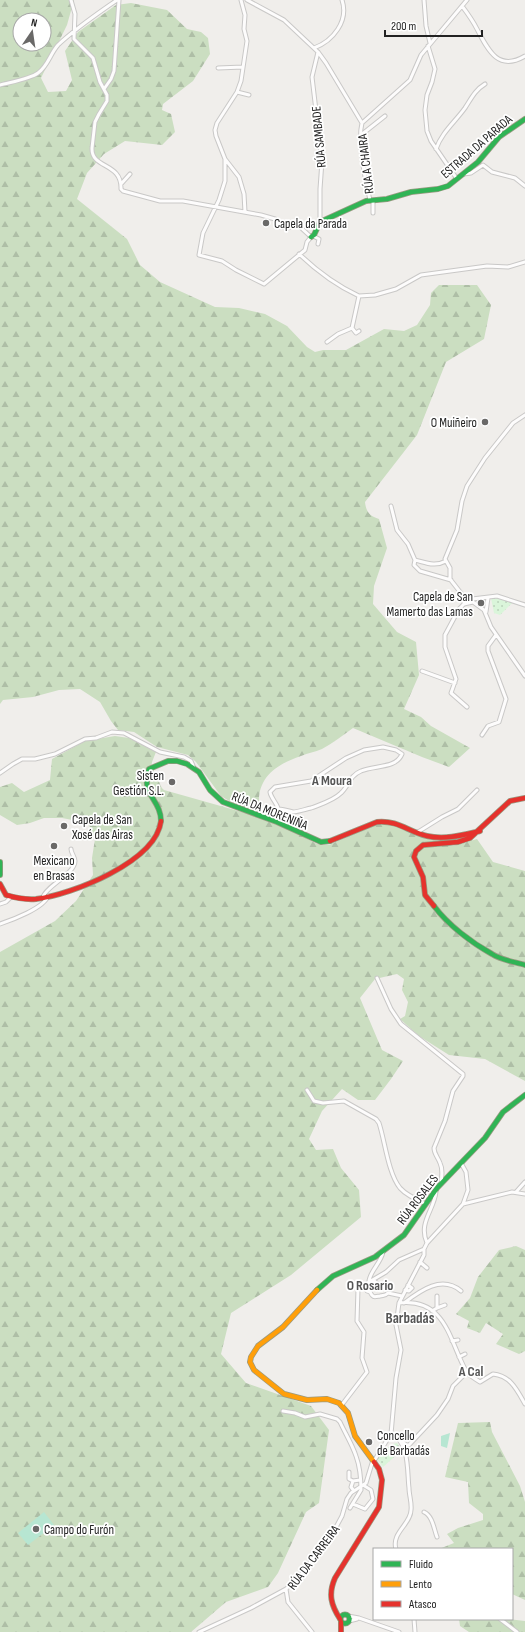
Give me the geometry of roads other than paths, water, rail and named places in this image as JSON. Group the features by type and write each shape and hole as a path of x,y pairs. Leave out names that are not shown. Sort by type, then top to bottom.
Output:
{"street":[{"path":"71,0 74,14 73,36 75,41 93,58 100,82 107,95 107,101 97,118 92,152 101,163 118,174 121,189 156,200 183,201 275,219 281,227 288,228 295,224 312,237 319,239 318,244"},
{"path":"0,85 34,75 39,72 46,65 57,47 73,32 118,0"},
{"path":"104,89 111,79 114,71 118,0"},
{"path":"241,0 245,15 244,29 247,41 243,67 237,92 216,123 215,130 226,159 239,177 244,194 245,212"},
{"path":"247,0 284,20 318,52 362,123"},
{"path":"314,48 328,40 338,28 344,12 342,0"},
{"path":"424,0 426,26 435,69 427,95 425,110 426,130 436,149 457,179"},
{"name":"RÚA A CHAIRA","path":"373,213 365,175 361,136 362,123 410,80 419,58 429,44 467,0"},
{"path":"462,6 490,53 509,62 516,61 525,56"},
{"name":"RÚA SAMBADE","path":"318,52 312,77 322,161 320,222"},
{"path":"218,68 243,67"},
{"path":"436,149 448,128 465,108 478,88 485,84"},
{"path":"237,92 249,95"},
{"path":"361,136 385,116"},
{"name":"ESTRADA DA PARADA","path":"320,222 371,200 386,199 411,192 438,189 448,186 482,158 499,137 525,119"},
{"path":"226,159 225,181 222,194 203,233 200,242 200,256 222,261 264,284 305,250 307,242 312,237 320,222"},
{"path":"464,174 471,173 484,165 492,172 514,178 525,186"},
{"path":"121,184 130,174"},
{"path":"299,254 313,267 359,296 374,295 396,289 421,275 487,266 508,267 525,262"},
{"path":"352,328 359,296"},
{"path":"352,328 356,333 359,330"},
{"path":"327,342 338,334 352,328"},
{"path":"464,604 464,597 452,580 450,568 446,561 446,556 457,530 462,501 467,486 485,458 513,423 525,415"},
{"path":"391,506 397,530 408,544 415,560 414,565 420,571 452,580"},
{"path":"415,560 435,565 439,565 446,561"},
{"path":"467,707 452,695 455,676 445,647 446,631 457,612 464,604 473,600 497,596 525,605"},
{"path":"464,597 473,600 487,615"},
{"path":"488,598 486,608 490,627 525,676"},
{"path":"482,735 488,726 499,722 506,699 488,651 488,646 496,635"},
{"path":"422,671 455,683"},
{"path":"0,773 22,759 35,759 55,754 85,739 96,738 112,732 124,733 160,752 184,757 191,761 194,768"},
{"path":"261,816 265,812 278,808 294,812 328,802 342,793 348,781 358,772 370,767 386,766 396,762 402,754 396,750 383,748 364,750 346,758 311,781 275,787 270,792 270,796 276,802 278,808"},
{"path":"0,884 3,893 10,898 21,900 45,897 61,894 81,887 120,868 147,845 157,834 160,824 160,811 146,780 149,769 168,761 177,761 194,768"},
{"name":"RÚA DA MORENIÑA","path":"194,768 210,790 223,802 261,816 321,842 332,841 377,822 383,821 399,823 429,836 442,837 469,834 480,831"},
{"path":"418,832 458,809 477,790"},
{"path":"525,798 510,801 480,831 470,838 458,842 423,845 416,851 415,860 423,877 425,895 428,901 442,917 493,955 514,960 525,965"},
{"path":"0,924 18,918 44,902 46,891 62,878 74,864 75,860 71,849"},
{"path":"0,862 0,875"},
{"path":"0,904 6,902 10,898"},
{"path":"377,978 401,1024 463,1074 453,1092 445,1121 434,1148 434,1152 440,1161 442,1169 441,1183"},
{"path":"306,1090 314,1101 324,1103 344,1101 376,1118 379,1123 388,1159 400,1187 411,1196 426,1204"},
{"name":"RÚA ROSALES","path":"341,1406 327,1399 307,1400 284,1394 277,1390 252,1366 251,1357 258,1346 284,1326 333,1276 339,1272 367,1262 395,1243 407,1231 441,1183 485,1138 504,1112 525,1095"},
{"path":"350,1508 361,1491 362,1486 368,1479 374,1461 393,1435 396,1378 401,1350 396,1325 399,1304 420,1262 427,1243 464,1204 468,1190 466,1172 461,1163"},
{"path":"516,1192 525,1182"},
{"path":"427,1243 424,1233 424,1225 433,1205 437,1188"},
{"path":"464,1204 516,1192 525,1194"},
{"path":"342,1632 341,1620 330,1599 330,1590 335,1578 374,1517 378,1507 382,1480 379,1469 355,1436 348,1413 341,1406 367,1372 362,1358 364,1332 356,1319 358,1289 386,1272 399,1260 424,1249"},
{"path":"371,1281 369,1278 375,1270 382,1252"},
{"path":"420,1262 427,1268"},
{"path":"371,1281 380,1285"},
{"path":"404,1303 429,1286 449,1284 461,1291"},
{"path":"364,1285 366,1291 370,1292 372,1296 375,1297 385,1296 388,1293 402,1296"},
{"path":"437,1296 437,1308"},
{"path":"399,1304 404,1303 426,1306 444,1323 466,1373 480,1382 494,1374 508,1379 517,1390 525,1404"},
{"path":"432,1311 445,1305"},
{"path":"452,1341 458,1340"},
{"path":"459,1357 465,1354"},
{"path":"393,1435 408,1445 437,1415 448,1399 453,1386 466,1373"},
{"path":"283,1411 296,1413 305,1417 320,1414 339,1420 356,1456 360,1468 360,1480 362,1486 371,1490 373,1499 365,1509 353,1504"},
{"path":"393,1435 402,1445 407,1460 411,1509 409,1517 396,1538 396,1548"},
{"path":"349,1472 349,1479 353,1481 360,1480"},
{"path":"353,1481 351,1487 354,1491"},
{"name":"RÚA DA CARREIRA","path":"312,1632 289,1604 286,1589 301,1575 335,1529 342,1516 346,1499 362,1486"},
{"path":"424,1512 428,1514 437,1537"},
{"path":"199,1632 260,1604 286,1589"},
{"path":"330,1599 337,1610 347,1619"},
{"path":"342,1632 347,1619"},
{"path":"341,1620 365,1620 399,1632"},
{"path":"414,1620 415,1632"},
{"path":"501,1620 517,1632"}],"place":[{"name":"Capela da Parada","path":"266,223"},
{"name":"O Muiñeiro","path":"485,422"},
{"name":"Capela de San Mamerto das Lamas","path":"481,603"},
{"name":"Sisten Gestión S.L.","path":"172,782"},
{"name":"Capela de San Xosé das Airas","path":"64,826"},
{"name":"Mexicano en Brasas","path":"54,846"},
{"name":"Concello de Barbadás","path":"369,1442"},
{"name":"Campo do Furón","path":"36,1529"}],"district":[{"name":"A Moura","path":"332,780"},
{"name":"O Rosario","path":"370,1285"},
{"name":"Barbadás","path":"410,1318"},
{"name":"A Cal","path":"471,1371"}]}
